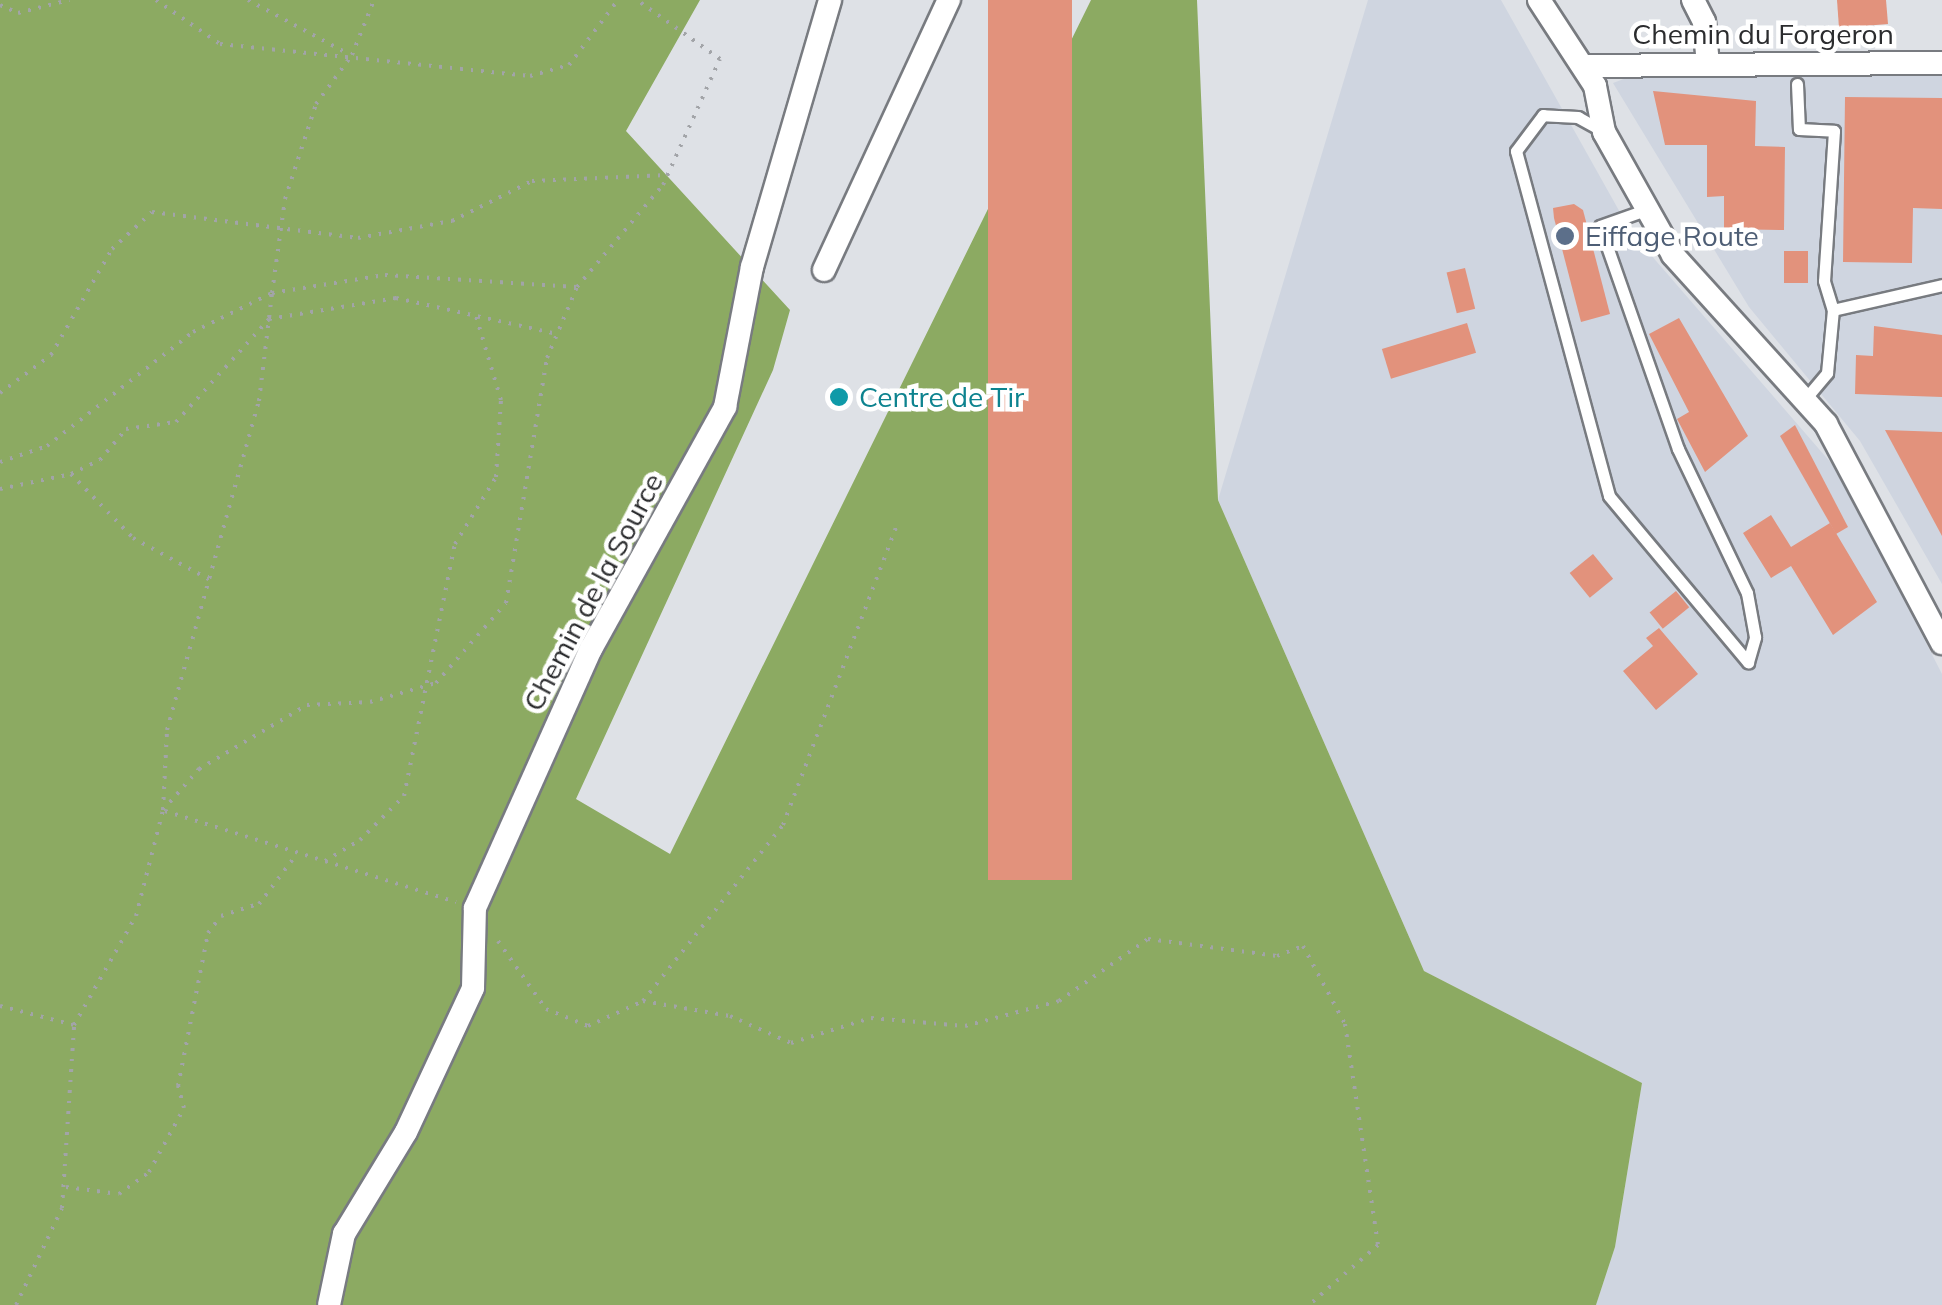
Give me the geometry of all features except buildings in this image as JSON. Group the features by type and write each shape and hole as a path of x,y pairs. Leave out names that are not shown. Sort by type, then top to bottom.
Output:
{"street":[{"name":"Chemin de la Source","path":"328,1305 344,1234 406,1132 473,988 475,908 590,648 725,407 752,267 830,0"},
{"path":"824,270 949,0"},
{"path":"1540,0 1584,66 1604,132 1648,210 1719,310 1806,398 1942,643"},
{"path":"1693,0 1708,64"},
{"name":"Chemin du Forgeron","path":"1584,66 1942,62"}],"lane":[{"path":"1798,84 1799,129 1834,131 1824,281 1833,310 1828,374 1806,398"},
{"path":"1604,132 1578,117 1543,115 1516,151 1608,496 1748,662 1755,637 1747,593 1678,449 1600,226 1648,210"},
{"path":"1833,310 1942,285"}],"path":[{"path":"0,5 18,13 69,0"},
{"path":"156,0 220,44 530,76 570,66 618,0"},
{"path":"248,0 352,55"},
{"path":"16,1305 66,1186 64,1086 74,1025 136,916 163,810 167,730 212,581 259,400 281,227 316,104 352,55 374,0"},
{"path":"163,810 199,768 307,705 370,702 436,683 506,603 518,504 557,334 576,287 667,175 720,58 638,0"},
{"path":"0,393 51,355 112,249 152,212 358,238 452,221 532,181 667,175"},
{"path":"0,462 47,446 193,332 272,293 385,275 576,287"},
{"path":"0,488 71,474 100,460 126,430 176,422 269,318 396,298 557,334"},
{"path":"325,861 360,840 404,796 455,544 496,477 501,400 476,316"},
{"path":"71,474 134,538 212,581"},
{"path":"163,810 475,908 546,1009 588,1026 644,1001 782,825 898,522"},
{"path":"66,1186 119,1194 149,1172 184,1108 178,1086 208,933 221,916 259,904 298,854"},
{"path":"644,1001 730,1016 791,1043 871,1018 966,1026 1059,1001 1148,939 1278,956 1303,946 1345,1024 1378,1245 1309,1305"},
{"path":"0,1006 74,1025"}],"shaded area":[{"path":"1368,0 1501,0 1631,232 1838,471 1942,674 1942,1305 1596,1305 1615,1247 1642,1083 1424,971 1218,500"},
{"path":"1942,70 1942,584 1860,441 1749,307 1613,83 1637,74"}],"green space":[{"path":"0,0 700,0 626,131 790,310 773,370 576,799 670,854 1091,0 1197,0 1218,500 1424,971 1642,1083 1615,1247 1596,1305 0,1305"}],"place":[{"name":"Eiffage Route","path":"1565,236"},
{"name":"Centre de Tir","path":"839,397"}]}
